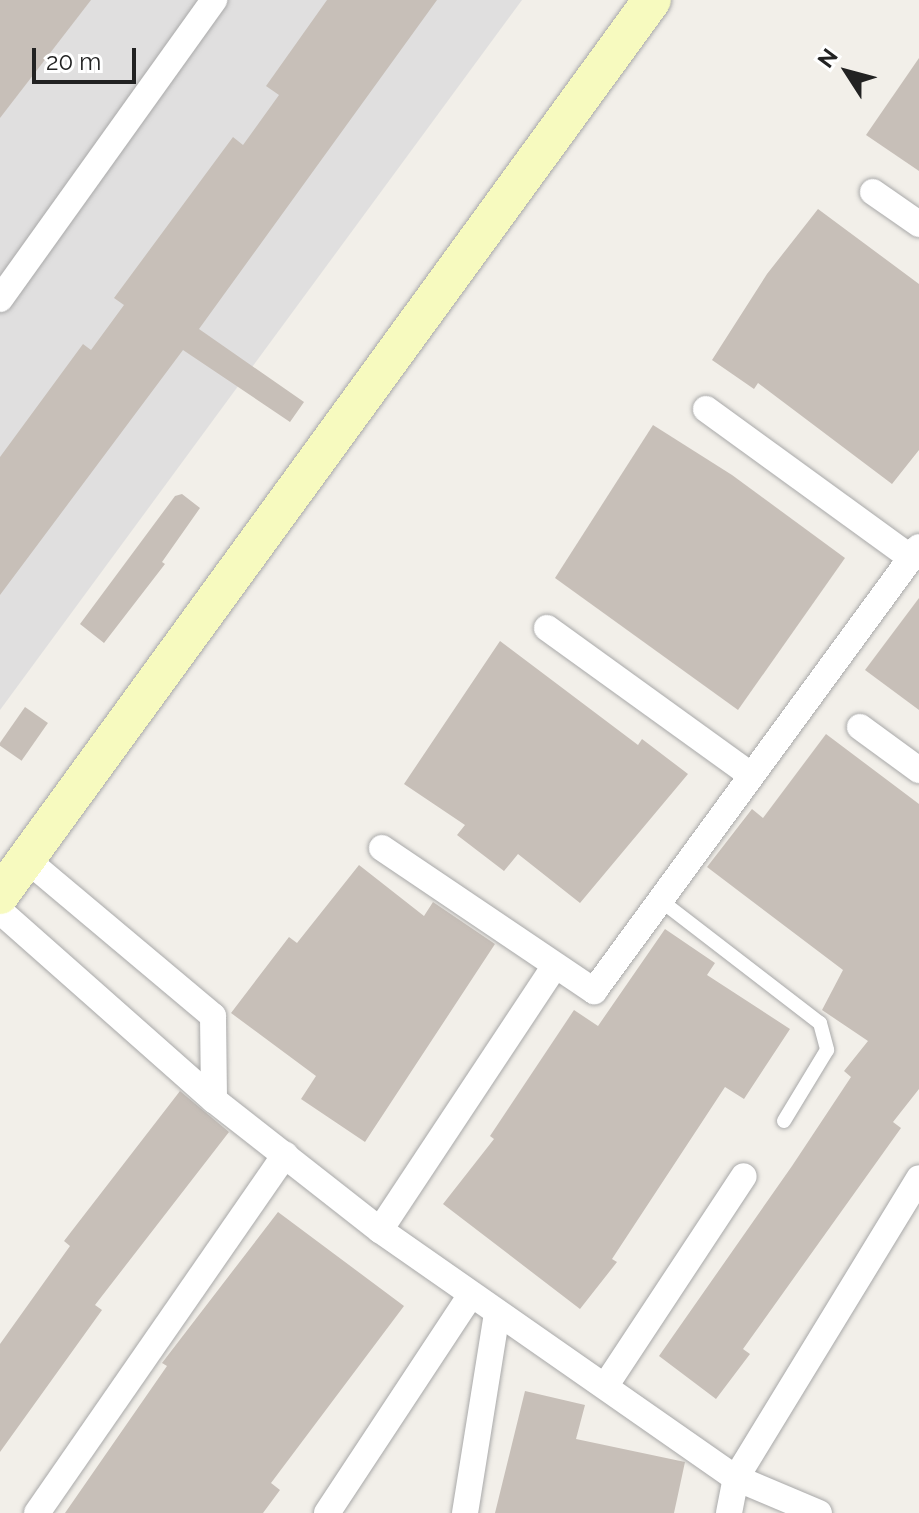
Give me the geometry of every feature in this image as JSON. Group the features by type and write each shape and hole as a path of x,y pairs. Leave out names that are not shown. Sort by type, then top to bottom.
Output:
{"street":[{"path":"0,299 214,0"},
{"path":"0,895 652,0"},
{"path":"873,192 919,224"},
{"path":"382,848 554,967 594,991 915,553 706,409"},
{"path":"547,628 751,775"},
{"path":"860,727 919,770"},
{"path":"26,859 213,1016 214,1100"},
{"path":"0,911 214,1100 380,1230 736,1478 819,1513"},
{"path":"380,1230 554,967"},
{"path":"37,1513 285,1155"},
{"path":"606,1385 744,1176"},
{"path":"729,1513 736,1478 919,1178"},
{"path":"327,1513 471,1295"},
{"path":"465,1513 497,1313"}],"lane":[{"path":"660,900 820,1023 827,1050 784,1121"}],"shaded area":[{"path":"0,0 522,0 0,710"}],"building":[{"path":"0,0 91,0 0,118"},
{"path":"327,0 437,0 199,329 304,402 290,422 183,350 0,595 0,457 83,344 91,350 124,305 114,298 233,137 243,145 279,95 266,86"},
{"path":"919,58 919,171 866,135"},
{"path":"818,209 919,284 919,450 892,484 758,383 754,389 712,360 767,274"},
{"path":"653,425 732,475 845,558 738,710 555,578"},
{"path":"182,494 200,508 162,562 165,564 104,643 80,624 175,496"},
{"path":"919,598 919,710 865,670"},
{"path":"500,641 638,745 642,739 688,774 580,903 518,854 504,871 457,835 465,825 404,784"},
{"path":"25,707 48,723 22,761 0,743"},
{"path":"826,734 919,804 919,1089 893,1122 901,1128 743,1349 750,1354 716,1399 659,1356 792,1166 851,1077 844,1071 868,1041 822,1010 843,970 707,867 752,809 763,818"},
{"path":"359,865 424,916 433,902 495,944 365,1142 301,1099 316,1076 231,1013 289,937 297,943"},
{"path":"665,929 715,963 707,975 790,1029 744,1099 725,1087 612,1259 617,1262 580,1309 443,1204 494,1139 490,1136 574,1010 598,1026"},
{"path":"180,1091 229,1132 95,1305 102,1310 0,1452 0,1344 70,1246 64,1241"},
{"path":"278,1212 404,1306 271,1483 280,1490 263,1513 65,1513 167,1366 162,1363"},
{"path":"525,1391 585,1405 576,1439 685,1462 674,1513 495,1513"}]}
